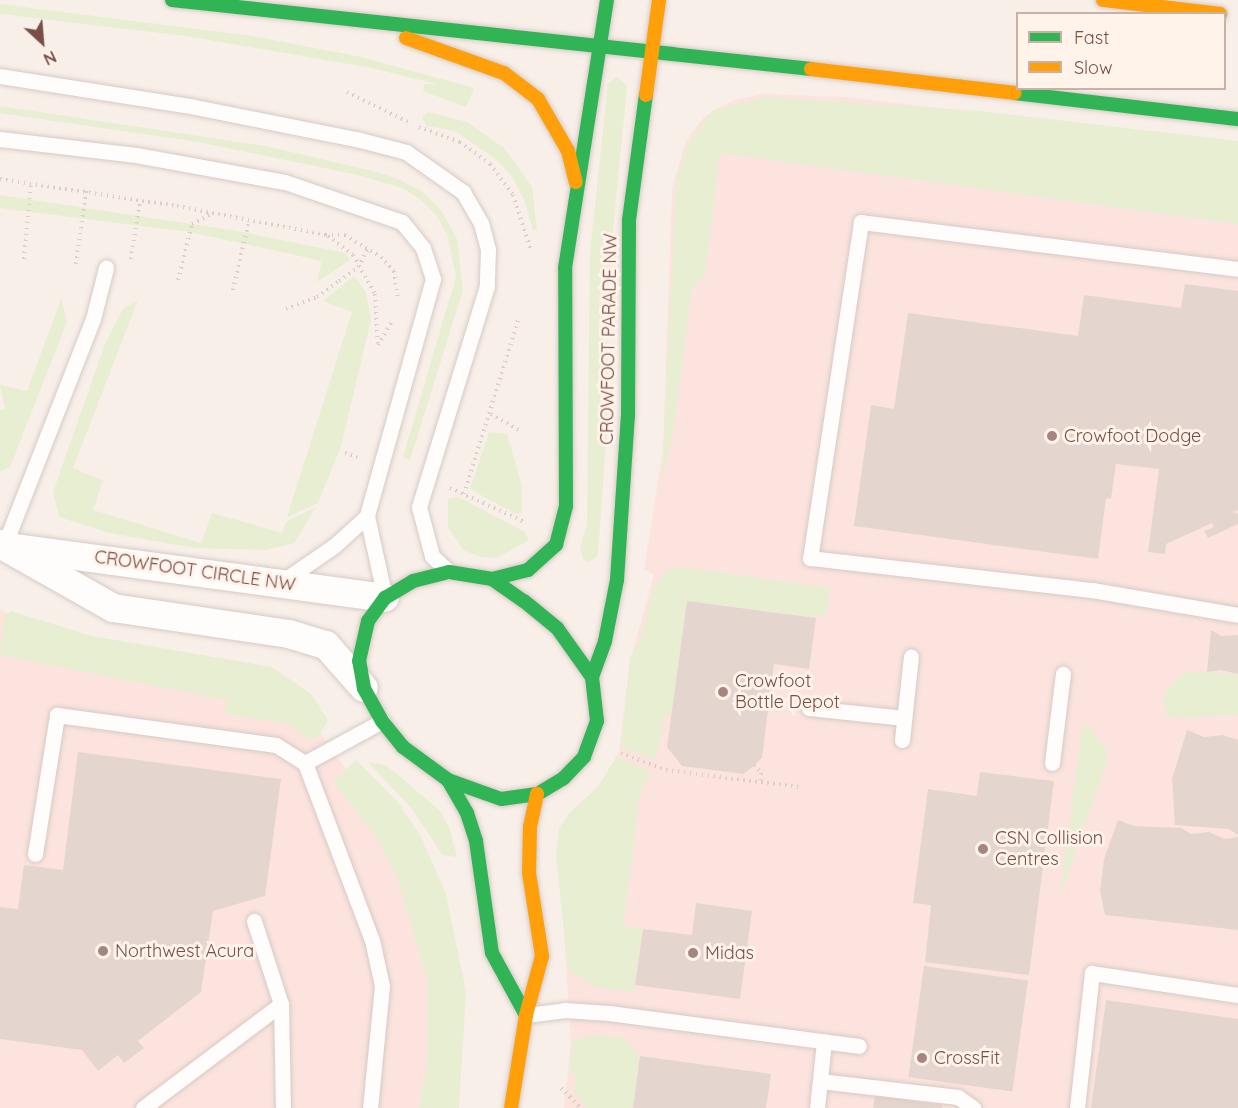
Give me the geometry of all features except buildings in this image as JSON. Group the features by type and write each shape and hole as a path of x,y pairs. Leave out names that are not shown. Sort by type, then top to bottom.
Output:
{"main road":[{"path":"172,0 652,51 1238,119"},
{"path":"492,579 557,628 592,677 597,721 584,757 564,778 537,794 501,799 481,795 448,780 403,747 381,721 364,688 359,661 361,640 368,621 385,598 413,581 449,572 492,579 528,570 556,544 566,506 565,268 579,192 597,45 607,0"},
{"name":"CROWFOOT PARADE NW","path":"592,677 605,641 617,580 628,416 629,220 659,0"},
{"path":"1103,0 1203,12"},
{"path":"333,17 421,42 504,73 538,99 568,152 579,192"},
{"path":"448,780 467,813 476,841 492,953 526,1015"},
{"path":"511,1108 526,1015 542,956 529,873 530,827 537,794"}],"street":[{"name":"CROWFOOT CIRCLE NW","path":"2,545 385,598"},
{"name":"CROWFOOT CIRCLE NW","path":"2,545 113,608 289,634 326,645 364,688"}],"lane":[{"path":"0,76 190,106 360,140 406,152 463,192 482,223 488,250 487,286 419,507 432,556 449,572"},
{"path":"0,139 136,155 285,182 402,222 423,248 433,279 367,516 385,598"},
{"path":"1237,613 1092,590 810,558 861,222 1238,269"},
{"path":"2,545 93,319 106,268"},
{"path":"279,583 334,546 367,516"},
{"path":"902,740 911,656"},
{"path":"1052,763 1063,674"},
{"path":"808,708 904,718"},
{"path":"35,854 57,715 276,745 305,763 372,940 382,986 370,1108"},
{"path":"305,763 381,721"},
{"path":"254,921 281,1004 283,1108"},
{"path":"1077,1108 1092,974 1238,995"},
{"path":"143,1108 281,1004"},
{"path":"526,1015 564,1010 597,1012 859,1046"},
{"path":"817,1108 824,1041"},
{"path":"820,1082 958,1097 973,1108"}],"path":[{"path":"0,179 140,200 326,235 345,235 369,247 394,271 397,306"},
{"path":"24,259 31,183"},
{"path":"76,264 86,191"},
{"path":"129,271 140,200"},
{"path":"178,280 192,224 214,213"},
{"path":"233,291 249,220"},
{"path":"326,235 353,255 375,294 378,345 395,317"},
{"path":"286,309 317,297 358,267 369,247"},
{"path":"464,494 491,414 519,317"},
{"path":"491,414 520,431"},
{"path":"446,487 527,523"},
{"path":"612,749 647,765 799,787"},
{"path":"754,765 761,773 760,782"},
{"path":"561,1088 581,1108"}],"shaded area":[{"path":"764,94 848,97 1238,145 1238,1108 564,1108 571,1044 558,835 563,823 602,781 619,752 630,662 654,574 644,570 663,450 672,189 686,141 704,117 734,100"},
{"path":"0,609 12,616 288,687 425,882 444,1108 0,1108"}],"green space":[{"path":"0,4 253,36 361,57 474,88 466,107 423,91 425,84 437,84 367,67 186,36 0,14"},
{"path":"617,77 627,86 608,281 607,428 598,555 590,562 583,560 580,547 587,524 590,252 608,84"},
{"path":"765,97 979,111 1238,141 1238,224 720,153 705,274 692,290 672,437 662,479 676,181 689,142 713,110"},
{"path":"0,106 265,146 369,170 396,178 423,192 441,210 457,239 463,290 410,460 403,458 405,450 456,277 448,237 437,216 420,199 402,188 358,175 198,142 0,113"},
{"path":"428,112 467,122 504,148 532,187 537,230 533,230 525,202 512,177 497,160 455,131 427,126 422,117"},
{"path":"0,195 237,231 345,253 350,260 317,282 322,261 190,232 0,208"},
{"path":"354,276 366,292 371,320 341,446 318,503 287,517 352,312 323,301"},
{"path":"61,299 67,322 10,467 0,472 0,410 5,409 0,385 27,391"},
{"path":"138,300 73,468 103,481 93,510 201,543 212,513 282,533 286,522 316,507 294,543 266,550 195,548 109,533 59,517 53,492 105,344 123,309"},
{"path":"489,432 507,434 522,486 522,513 514,513 470,489"},
{"path":"458,497 525,532 529,540 497,558 480,557 463,550 448,527 448,499"},
{"path":"684,567 829,588 827,615 817,614 816,618 687,601 671,714 664,718 656,760 621,747 630,657 640,641 653,588 668,569"},
{"path":"11,611 92,636 272,667 312,695 328,720 318,738 308,739 287,723 225,714 227,700 0,655 4,617"},
{"path":"1193,671 1238,675 1238,715 1172,718 1167,714 1163,706 1165,692 1181,675"},
{"path":"1083,720 1107,750 1107,762 1059,899"},
{"path":"617,756 651,773 640,793 623,926 643,929 633,992 595,987 568,970 556,856 559,829 569,813 598,787"},
{"path":"356,760 397,801 420,835 445,891 466,991 459,1108 419,1108 427,1065 428,982 396,874 376,837 333,782"},
{"path":"368,762 386,765 440,811 449,827 457,857 442,855 413,810"},
{"path":"590,1035 623,1037 640,1056 633,1108 586,1108 574,1092 576,1075 570,1073 572,1042"}],"traffic: fast":[{"path":"172,0 811,69"},
{"path":"492,579 528,570 556,545 566,506 565,268 607,0"},
{"path":"1015,93 1238,119"},
{"path":"592,677 605,641 617,580 628,416 629,220 646,95"},
{"path":"449,572 492,579 524,601 557,628 592,677 597,721 584,757 564,778 537,794 501,799 448,780 403,747 382,721 364,688 359,661 368,621 385,598 413,581 449,572"},
{"path":"448,780 467,813 476,841 492,953 526,1015"}],"traffic: slow":[{"path":"646,95 659,0"},
{"path":"1103,0 1203,12"},
{"path":"406,38 504,73 538,99 568,151 576,182"},
{"path":"811,69 1015,93"},
{"path":"511,1108 526,1015 542,956 529,873 530,827 537,794"}],"place":[{"name":"Crowfoot Dodge","path":"1052,436"},
{"name":"Crowfoot Bottle Depot","path":"723,692"},
{"name":"CSN Collision Centres","path":"983,849"},
{"name":"Northwest Acura","path":"103,951"},
{"name":"Midas","path":"693,953"},
{"name":"CrossFit","path":"922,1058"}]}
